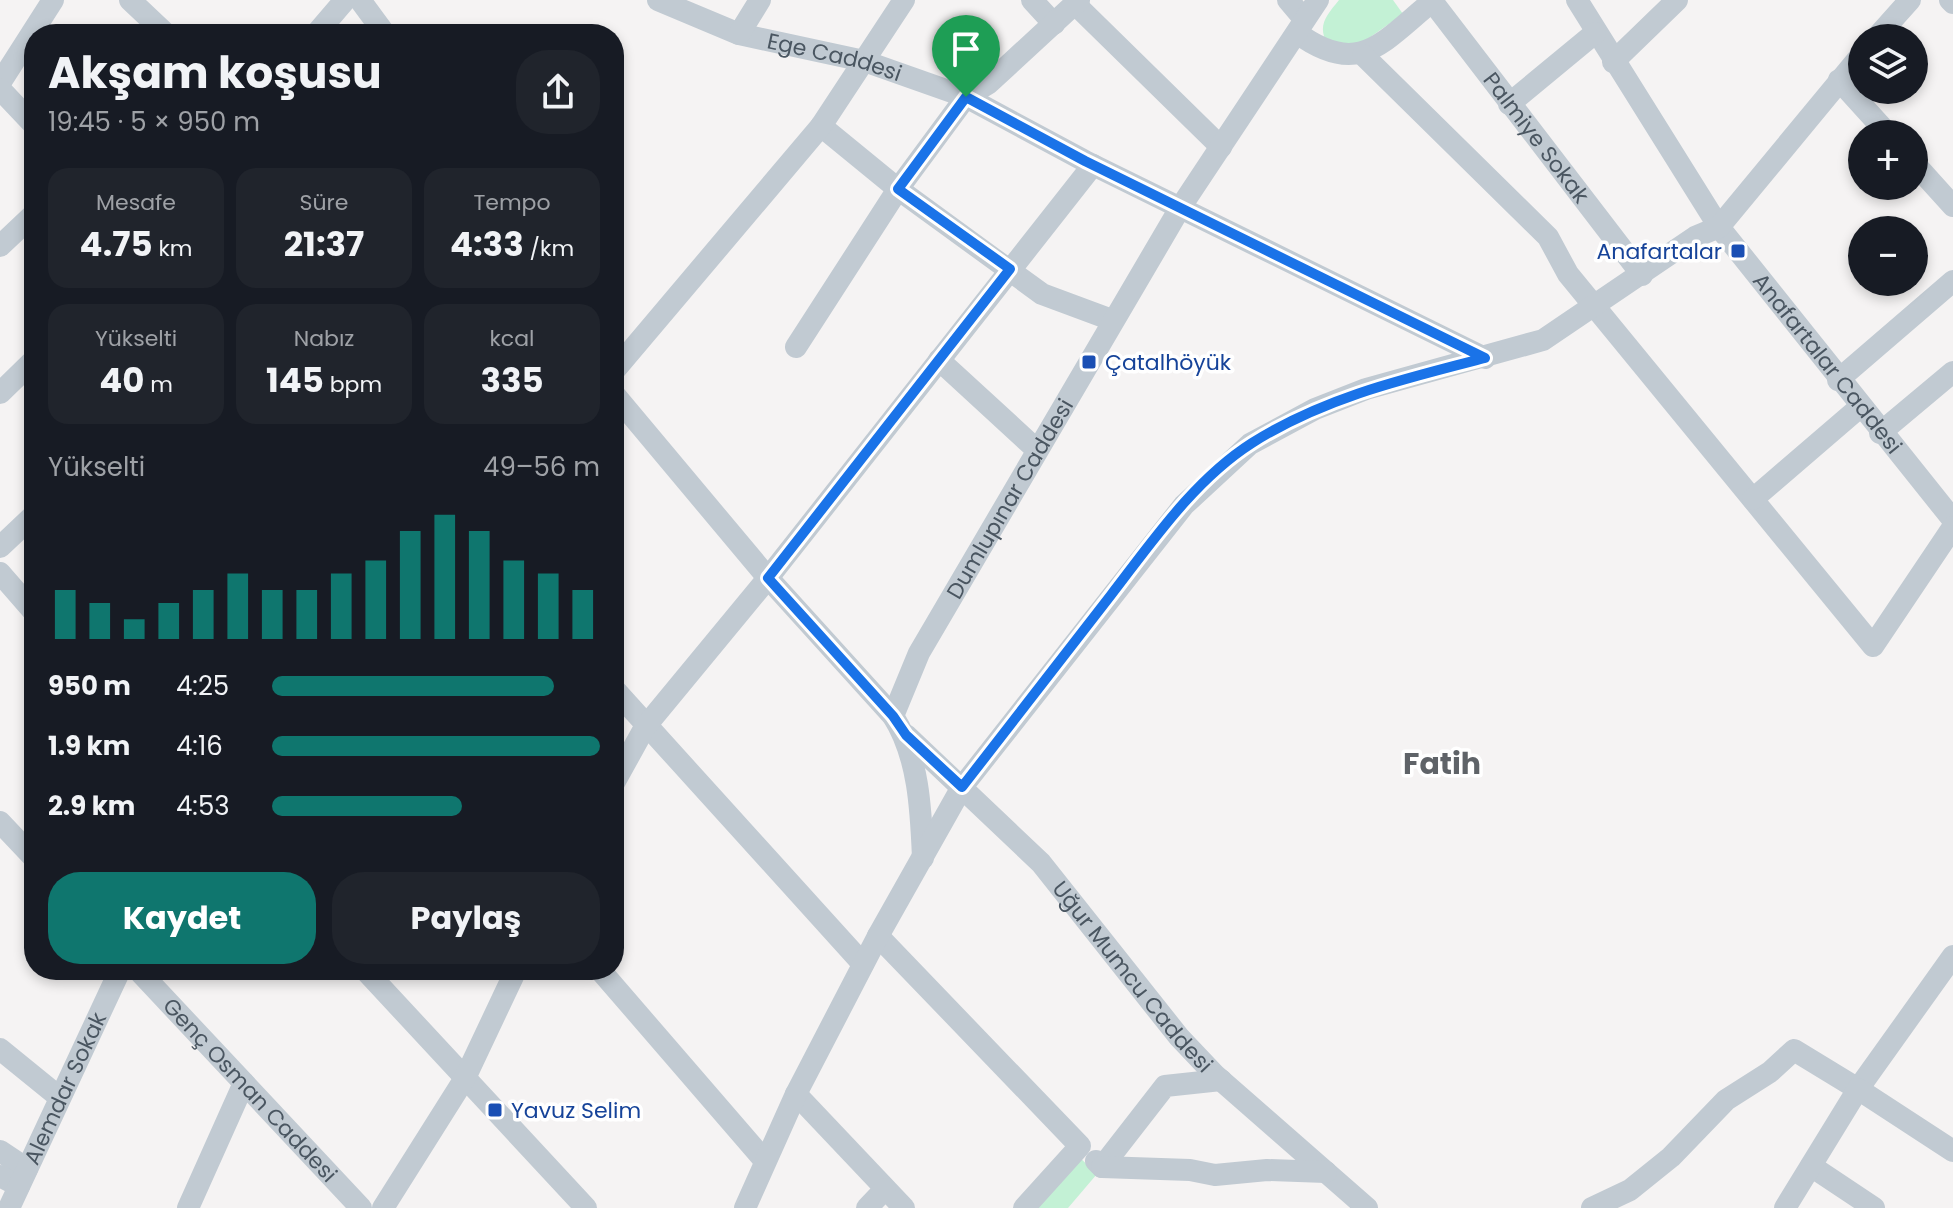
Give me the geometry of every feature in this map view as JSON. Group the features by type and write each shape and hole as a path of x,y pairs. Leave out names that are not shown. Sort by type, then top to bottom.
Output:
{"street":[{"path":"38,24 53,0"},
{"path":"130,0 155,24"},
{"path":"325,24 345,0"},
{"path":"360,0 378,24"},
{"path":"739,34 760,0"},
{"path":"624,359 821,126 904,0"},
{"path":"1032,0 1054,24"},
{"path":"1288,0 1315,47 1342,56 1363,55 1433,1"},
{"name":"Dumlupınar Caddesi","path":"900,726 919,653 988,541 1037,450 1180,208 1318,0"},
{"name":"Anafartalar Caddesi","path":"1577,0 1719,227 1880,433 1953,520"},
{"path":"1613,62 1677,0"},
{"path":"1889,24 1910,0"},
{"name":"Palmiye Sokak","path":"1433,1 1642,275"},
{"path":"796,347 898,189 966,97 989,83 1077,2 1221,147"},
{"name":"Ege Caddesi","path":"674,3 739,34 796,49 864,61 966,97 1180,208"},
{"path":"1509,104 1595,33"},
{"path":"0,83 24,45"},
{"path":"1363,55 1548,237 1568,274 1594,307 1873,646 1953,527"},
{"path":"745,1208 796,1094 863,964 962,787 1163,528 1221,468 1250,444 1315,409 1366,389 1543,340 1695,237 1719,227 1848,70"},
{"path":"1839,80 1875,120"},
{"path":"0,89 24,114"},
{"path":"821,126 898,189 1042,294 1112,320"},
{"path":"624,765 645,727 768,578 1093,165"},
{"path":"1928,178 1953,206"},
{"path":"1180,208 1485,358"},
{"path":"0,246 24,223"},
{"path":"1838,380 1953,281"},
{"path":"939,360 1037,450"},
{"path":"0,393 24,370"},
{"path":"1880,433 1953,372"},
{"name":"Uğur Mumcu Caddesi","path":"624,406 768,578 900,726 1041,863 1179,1037 1221,1080 1367,1208"},
{"path":"1753,499 1860,407"},
{"path":"0,547 24,524"},
{"path":"0,573 24,596"},
{"path":"624,701 863,964"},
{"path":"900,726 920,808 923,859"},
{"path":"0,822 24,847"},
{"path":"878,936 1102,1167 1190,1170 1215,1175 1267,1170 1326,1172"},
{"path":"1785,1208 1858,1089 1953,956"},
{"name":"Alemdar Sokak","path":"9,1208 15,1177 59,1097 115,980"},
{"name":"Genç Osman Caddesi","path":"147,980 361,1208"},
{"path":"374,980 586,1208"},
{"path":"383,1208 465,1078 511,980"},
{"path":"609,980 765,1161"},
{"path":"0,1049 59,1097"},
{"path":"1593,1208 1630,1190 1671,1157 1726,1100 1770,1072 1794,1050 1953,1151"},
{"path":"1102,1167 1165,1086 1221,1080"},
{"path":"188,1208 244,1083"},
{"path":"796,1094 904,1208"},
{"path":"1024,1208 1080,1146"},
{"path":"0,1151 15,1177"},
{"path":"1811,1166 1874,1208"},
{"path":"867,1208 885,1189"}],"green space":[{"path":"1339,0 1393,0 1403,14 1352,50 1327,43 1324,37 1325,20"},
{"path":"1077,1155 1097,1174 1068,1208 1030,1208"}],"place":[{"name":"Anafartalar","path":"1738,251"},
{"name":"Çatalhöyük","path":"1089,362"},
{"name":"Yavuz Selim","path":"495,1110"}],"district":[{"name":"Fatih","path":"1442,763"}],"route":[{"path":"966,97 1085,161 1485,358 1366,389 1315,409 1250,444 1221,468 1163,528 962,787 906,735 893,716 868,692 768,578 1010,269 898,189 966,97"}]}
